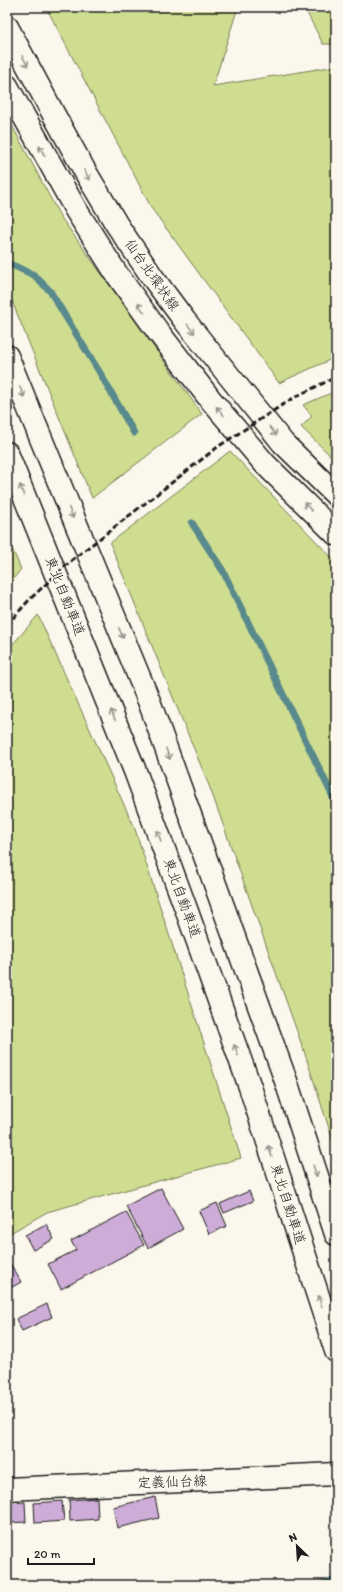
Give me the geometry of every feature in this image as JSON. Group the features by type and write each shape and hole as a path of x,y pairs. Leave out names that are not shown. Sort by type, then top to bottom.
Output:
{"main road":[{"name":"仙台北環状線","path":"7,26 90,180 117,225 153,278 184,321 283,443 336,495"},
{"name":"仙台北環状線","path":"7,86 76,210 116,273 159,333 210,399 265,464 336,534"},
{"path":"7,356 149,701 286,1081 336,1234"},
{"name":"東北自動車道","path":"7,453 135,771 250,1087 336,1351"},
{"name":"定義仙台線","path":"7,1489 336,1474"}],"green space":[{"path":"46,7 238,7 213,86 336,66 336,357 279,383 152,209"},
{"path":"304,7 336,7 336,44 323,44"},
{"path":"7,116 60,216 202,414 92,498 7,289"},
{"path":"336,391 336,461 301,427 312,416 303,405"},
{"path":"230,451 336,562 336,1150 304,1051 210,788 110,543"},
{"path":"7,537 21,569 7,587"},
{"path":"38,615 135,829 241,1158 47,1212 7,1235 7,651"}],"water":[{"path":"336,1577 336,1585 310,1585"}],"building":[{"path":"161,1188 183,1229 148,1248 126,1206"},
{"path":"249,1191 253,1201 224,1213 220,1204"},
{"path":"217,1203 227,1226 209,1234 199,1211"},
{"path":"126,1212 144,1245 61,1289 48,1264 76,1250 71,1241"},
{"path":"46,1224 54,1239 33,1250 25,1235"},
{"path":"10,1263 21,1282 7,1290 7,1265"},
{"path":"47,1304 52,1317 22,1331 16,1319"},
{"path":"155,1497 159,1518 117,1528 113,1507"},
{"path":"97,1498 98,1519 70,1521 69,1500"},
{"path":"62,1501 64,1521 35,1523 34,1503"},
{"path":"25,1502 26,1522 7,1523 7,1503"}],"waterway":[{"path":"12,265 34,275 50,291 100,373 134,433"},
{"path":"192,523 223,571 336,803"}],"railway":[{"path":"7,625 30,599 72,560 219,446 293,398 336,377"}]}
